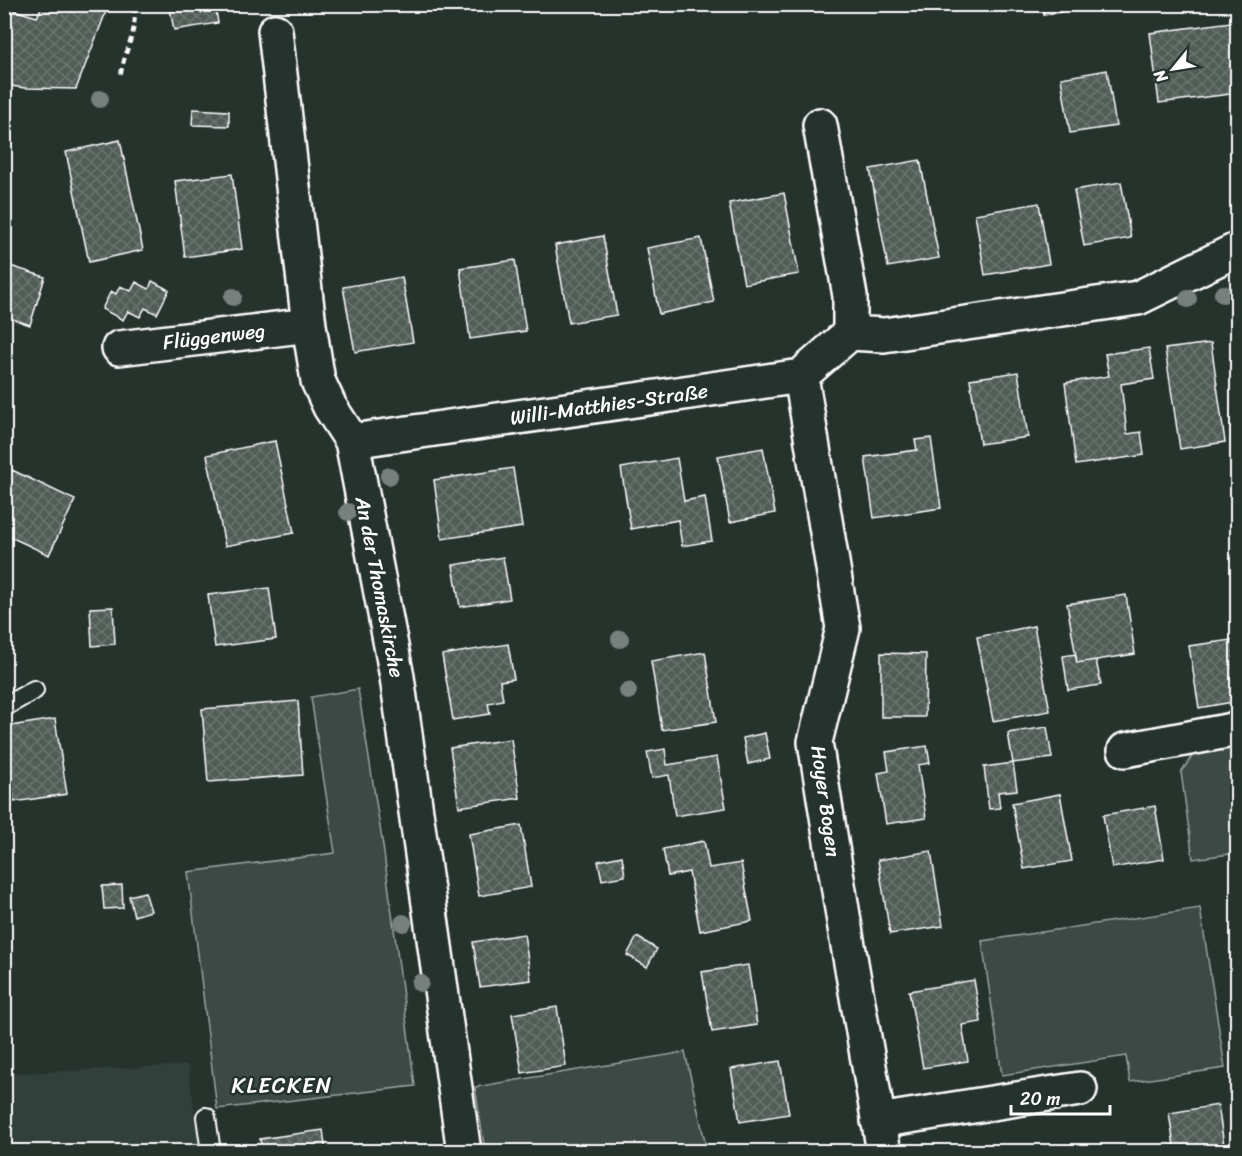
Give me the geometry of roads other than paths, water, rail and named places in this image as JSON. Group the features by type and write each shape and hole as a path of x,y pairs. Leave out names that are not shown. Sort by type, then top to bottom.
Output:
{"street":[{"name":"An der Thomaskirche","path":"275,31 309,325 318,381 330,407 352,441 397,677 464,1152"},
{"path":"820,125 850,296 850,333"},
{"path":"801,376 850,333 884,335 1138,298 1238,249"},
{"name":"Flüggenweg","path":"119,348 309,325"},
{"name":"Willi-Matthies-Straße","path":"352,441 801,376"},
{"name":"Hoyer Bogen","path":"801,376 843,628 815,742 881,1136 1080,1089"},
{"path":"1125,750 1238,729"}],"lane":[{"path":"4,707 34,690"},
{"path":"206,1117 211,1152"}],"district":[{"name":"KLECKEN","path":"282,1085"}]}
